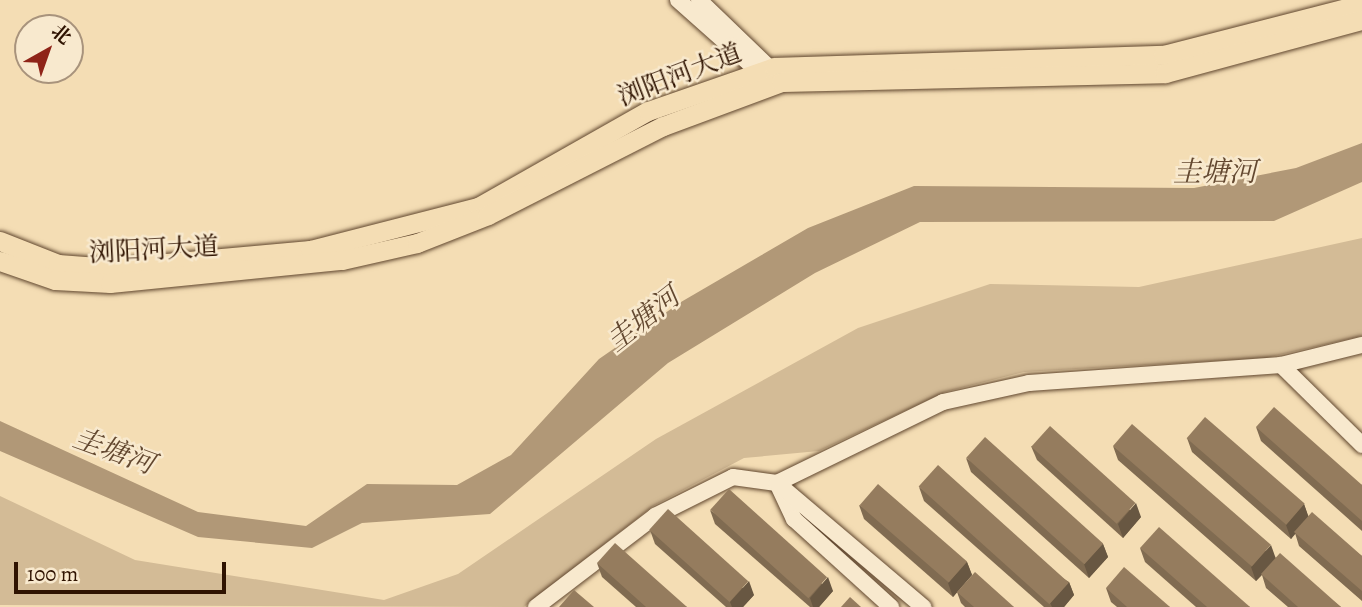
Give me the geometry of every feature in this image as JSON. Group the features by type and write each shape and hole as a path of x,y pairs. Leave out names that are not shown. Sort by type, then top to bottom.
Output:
{"main road":[{"name":"浏阳河大道","path":"0,241 58,264 111,268 310,250 401,232 478,207 648,111 769,78 1163,55 1362,4"},
{"name":"浏阳河大道","path":"0,261 55,280 110,283 342,260 416,243 488,215 663,127 769,78 1165,73 1362,20"}],"street":[{"path":"678,0 769,78"},
{"path":"699,0 769,78"},
{"path":"777,483 943,402 1029,383 1281,365 1362,345"},
{"path":"1281,365 1362,445"},
{"path":"536,607 655,516 711,483 733,477 777,483 923,607"},
{"path":"777,483 794,519 891,607"}],"shaded area":[{"path":"1362,143 1362,182 1274,221 920,222 815,273 668,363 490,514 362,523 312,548 198,537 0,451 0,421 198,512 306,526 367,484 457,485 511,455 599,359 681,302 808,228 914,186 1194,188 1296,168"},
{"path":"1362,238 1362,336 1266,358 1024,372 945,392 819,451 744,458 653,506 524,607 0,605 0,496 135,560 384,600 458,574 656,439 858,328 990,284 1139,287"}],"building":[{"path":"1274,407 1362,485 1362,521 1256,427"},
{"path":"1205,417 1305,504 1286,525 1187,438"},
{"path":"1132,424 1271,545 1252,567 1113,446"},
{"path":"1050,426 1135,503 1117,524 1031,447"},
{"path":"985,437 1103,543 1084,564 966,458"},
{"path":"938,465 1069,583 1049,604 919,487"},
{"path":"878,484 967,561 949,583 860,505"},
{"path":"729,489 827,577 808,598 710,510"},
{"path":"668,509 748,581 730,602 649,530"},
{"path":"1312,512 1362,556 1362,591 1294,532"},
{"path":"1159,527 1250,607 1207,607 1140,548"},
{"path":"615,543 687,607 646,607 597,563"},
{"path":"1280,553 1341,607 1298,607 1261,574"},
{"path":"1124,567 1170,607 1127,607 1106,588"},
{"path":"975,572 1014,607 974,607 957,592"},
{"path":"574,590 594,607 559,607"},
{"path":"850,597 861,607 841,607"}],"water label":[{"name":"圭塘河","path":"1215,172"},
{"name":"圭塘河","path":"643,319"},
{"name":"圭塘河","path":"114,451"}]}
